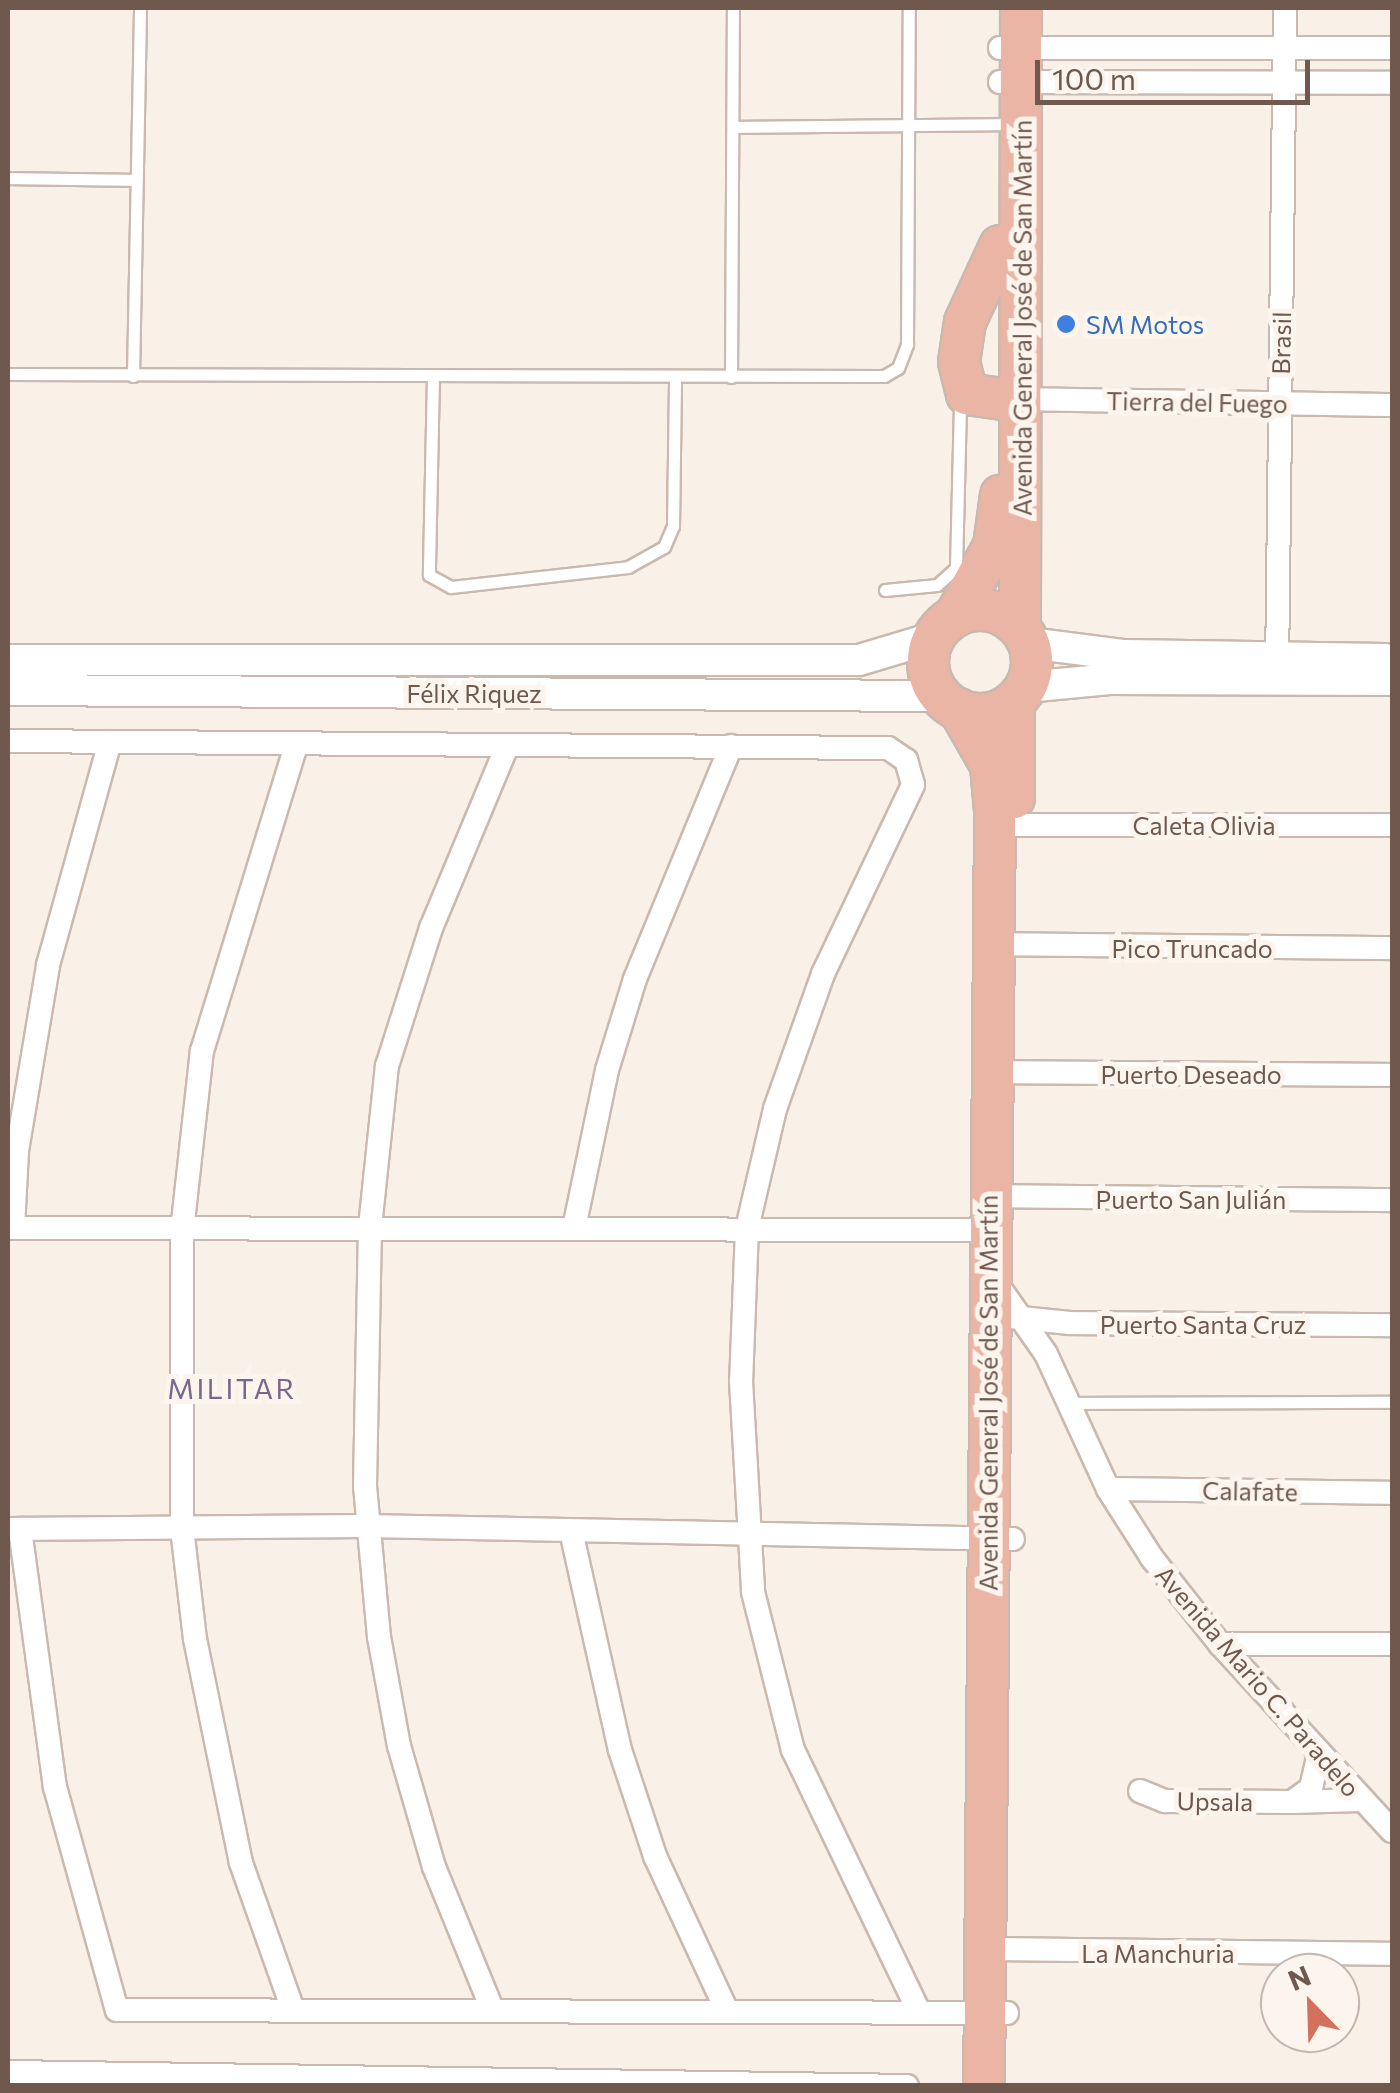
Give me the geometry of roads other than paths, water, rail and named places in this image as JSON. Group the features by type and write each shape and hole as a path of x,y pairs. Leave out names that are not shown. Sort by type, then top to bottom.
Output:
{"highway":[{"name":"Avenida General José de San Martín","path":"1000,8 1010,65 1011,124 1000,246 965,322 984,396 1025,635 1015,825 1002,946"},
{"name":"Avenida General José de San Martín","path":"1010,65 1021,8"},
{"name":"Avenida General José de San Martín","path":"984,2086 995,2013 997,1951 1002,1317 997,1208 1002,946 992,778 978,736 929,671 945,626 976,586 1000,522 984,396 1011,124"},
{"path":"945,626 991,610 1025,635"},
{"path":"950,702 987,713 1020,694"},
{"name":"Avenida General José de San Martín","path":"997,1208 990,1270 1002,1317"},
{"name":"Avenida General José de San Martín","path":"995,2013 1006,2086"}],"street":[{"name":"Brasil","path":"1277,668 1285,8"},
{"path":"1010,65 1284,49 1392,48"},
{"path":"1010,65 1284,86 1392,82"},
{"name":"Tierra del Fuego","path":"984,396 1392,405"},
{"name":"Félix Riquez","path":"8,660 859,660 945,626"},
{"path":"1025,635 1059,652 1392,680"},
{"path":"1020,694 1392,659"},
{"name":"Félix Riquez","path":"8,690 950,702"},
{"path":"8,741 888,748 906,760 913,785 792,1051 747,1228 741,1381 745,1534 793,1750 919,2012"},
{"path":"10,1228 17,1150 48,965 110,742"},
{"path":"292,2006 241,1863 214,1752 182,1528 182,1231 202,1051 296,745"},
{"path":"492,2009 434,1868 399,1746 366,1526 370,1227 387,1066 430,928 507,746"},
{"path":"574,1228 607,1070 634,979 731,746"},
{"name":"Caleta Olivia","path":"1015,825 1392,825"},
{"name":"Pico Truncado","path":"1002,946 1392,948"},
{"name":"Puerto Deseado","path":"1001,1072 1392,1076"},
{"name":"Puerto San Julián","path":"10,1228 747,1228 997,1208 1392,1200"},
{"name":"Puerto Santa Cruz","path":"1002,1317 1070,1324 1392,1324"},
{"name":"Avenida Mario C. Paradelo","path":"1002,1317 1038,1341 1108,1489 1220,1644 1392,1832"},
{"name":"Calafate","path":"1108,1489 1392,1493"},
{"path":"995,2013 292,2006 118,2010 55,1787 14,1529 366,1526 1000,1539"},
{"path":"571,1531 620,1750 655,1856 728,2012"},
{"path":"1220,1644 1392,1644"},
{"path":"1292,1802 1311,1788 1319,1754"},
{"name":"Upsala","path":"1140,1791 1166,1801 1360,1800"},
{"name":"La Manchuria","path":"997,1951 1392,1954"},
{"path":"8,2072 80,2079 907,2086"}],"lane":[{"path":"133,376 140,8"},
{"path":"732,376 734,8"},
{"path":"8,374 856,378 898,368 907,344 909,8"},
{"path":"733,127 1011,124"},
{"path":"8,178 136,180"},
{"path":"432,376 429,575 450,588 628,567 664,547 673,526 675,376"},
{"path":"886,590 929,588 956,568 984,396"},
{"path":"1067,1402 1392,1402"}],"place":[{"name":"SM Motos","path":"1066,324"}],"district":[{"name":"MILITAR","path":"232,1388"}]}
